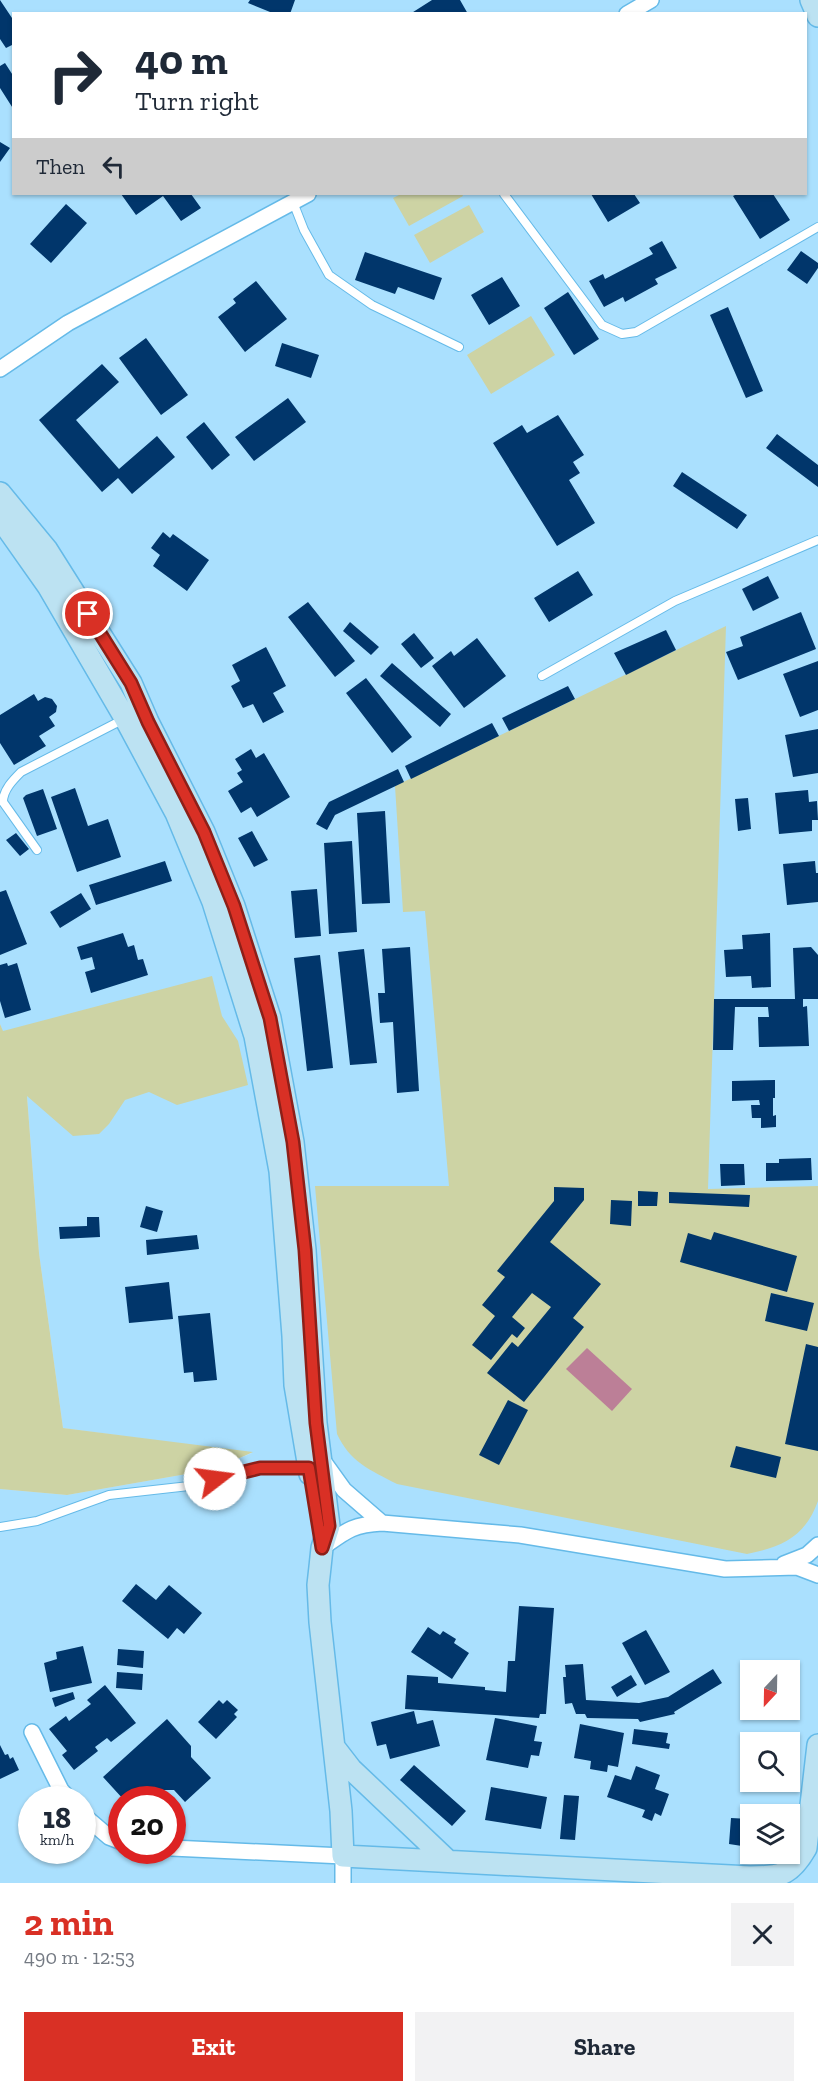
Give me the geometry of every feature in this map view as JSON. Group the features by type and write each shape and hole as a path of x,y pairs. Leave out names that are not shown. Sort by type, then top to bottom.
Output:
{"street":[{"path":"630,12 651,0"},
{"path":"811,0 818,16"},
{"path":"0,369 68,323 306,195"},
{"path":"0,493 47,550 131,683 148,722 204,832 234,906 270,1018 293,1142 305,1250 314,1462 322,1548 318,1585 320,1622 334,1747 343,1883"},
{"path":"0,518 48,586 125,718 176,813 205,883 255,1036 280,1172 295,1385 314,1462 382,1523"},
{"path":"322,1548 347,1530 360,1525 382,1523 520,1535 725,1569 797,1567 818,1575"},
{"path":"777,1567 807,1555 818,1545"},
{"path":"32,1732 59,1786"},
{"path":"186,1849 448,1861 534,1874 776,1877 789,1871 798,1863 806,1848 818,1744"},
{"path":"334,1747 351,1769 448,1861"},
{"path":"96,1826 108,1836"}],"lane":[{"path":"505,195 602,325 621,334 636,332 818,227"},
{"path":"293,202 304,230 329,275 372,305 459,347"},
{"path":"542,676 675,601 818,540"},
{"path":"37,850 3,802 3,797 12,781 21,772 125,718"},
{"path":"0,1527 36,1521 109,1495 189,1486 260,1468 314,1462"}],"shaded area":[{"path":"0,0 818,0 818,1883 0,1883 0,1489 67,1495 215,1469 252,1453 63,1428 39,1253 27,1095 0,1024"},
{"path":"587,1348 632,1389 612,1411 566,1369"}],"green space":[{"path":"399,195 463,196 409,226 393,198"},
{"path":"469,205 484,232 430,263 414,235"},
{"path":"531,316 555,355 491,394 467,355"},
{"path":"726,626 708,1189 818,1186 818,1501 806,1523 791,1538 771,1548 747,1554 397,1484 362,1464 348,1452 337,1434 315,1186 449,1186 425,911 403,912 395,786"},
{"path":"212,976 222,1016 238,1041 248,1085 177,1105 149,1092 125,1100 109,1124 99,1134 73,1136 27,1096 39,1253 63,1428 253,1452 215,1469 67,1495 0,1489 0,1024 3,1031"}],"building":[{"path":"0,0 12,18 12,45 6,48 0,39"},
{"path":"250,0 295,0 291,12 270,12 248,3"},
{"path":"432,0 460,0 467,12 413,12"},
{"path":"5,63 12,74 12,107 0,88 0,66"},
{"path":"0,142 10,148 0,162"},
{"path":"122,195 192,195 201,208 181,221 163,196 136,215"},
{"path":"592,195 635,195 640,203 608,222"},
{"path":"774,195 790,220 760,239 733,196"},
{"path":"66,204 87,223 51,263 30,244"},
{"path":"662,241 677,268 655,279 658,284 625,302 623,297 604,307 589,281 603,274 605,279 653,254 649,248"},
{"path":"801,251 818,263 818,268 807,284 787,270"},
{"path":"365,252 442,278 434,300 398,287 395,294 355,280"},
{"path":"502,277 520,306 489,325 471,295"},
{"path":"256,281 287,319 245,352 218,317 236,303 233,299"},
{"path":"568,292 599,339 574,355 544,308"},
{"path":"728,307 763,391 746,398 710,315"},
{"path":"146,338 188,395 161,415 119,358"},
{"path":"282,343 319,355 311,378 275,366"},
{"path":"102,364 119,382 76,420 119,469 157,436 175,457 132,494 118,478 102,492 39,420"},
{"path":"288,398 306,422 254,461 235,437"},
{"path":"558,415 584,455 573,462 580,473 569,480 595,523 557,546 493,443 522,425 527,433"},
{"path":"204,422 230,455 212,470 186,437"},
{"path":"777,434 818,465 818,487 766,448"},
{"path":"682,472 747,515 737,529 673,486"},
{"path":"163,532 170,538 173,534 209,560 187,591 153,566 160,555 151,548"},
{"path":"578,571 593,595 549,622 534,598"},
{"path":"768,576 779,598 753,611 742,589"},
{"path":"308,602 355,661 335,677 288,617"},
{"path":"801,612 816,649 738,680 726,652 743,646 740,637"},
{"path":"350,622 379,647 371,655 343,631"},
{"path":"666,630 676,650 626,675 614,653"},
{"path":"414,633 434,658 421,668 401,644"},
{"path":"477,638 506,676 464,708 432,666 451,651 454,656"},
{"path":"266,647 286,686 273,693 284,712 263,723 253,704 243,708 231,686 240,681 232,665"},
{"path":"818,661 818,710 800,717 783,674"},
{"path":"392,663 451,714 440,727 380,676"},
{"path":"366,678 412,737 392,753 346,693"},
{"path":"568,686 575,699 509,731 502,718"},
{"path":"34,694 38,701 45,697 52,699 57,706 56,712 49,717 55,726 39,736 46,746 14,765 0,743 0,715"},
{"path":"492,723 499,736 411,779 405,766"},
{"path":"818,729 818,773 793,777 785,735"},
{"path":"251,749 256,758 264,753 290,797 257,817 251,807 241,813 228,791 243,782 237,773 242,770 235,759"},
{"path":"398,769 404,782 335,815 327,830 316,824 329,802"},
{"path":"75,788 88,826 108,819 121,857 77,872 51,797"},
{"path":"43,789 57,829 37,836 23,798"},
{"path":"808,790 809,802 817,801 818,820 812,820 812,831 779,834 775,793"},
{"path":"748,798 751,829 738,831 735,799"},
{"path":"385,811 390,903 362,904 357,813"},
{"path":"252,831 268,860 254,867 238,838"},
{"path":"16,833 29,849 20,856 6,840"},
{"path":"352,841 357,932 329,934 324,843"},
{"path":"165,861 172,881 96,905 89,885"},
{"path":"815,861 816,873 818,873 818,902 787,905 783,864"},
{"path":"317,889 321,936 295,938 291,891"},
{"path":"6,890 27,944 0,955 0,892"},
{"path":"81,893 91,909 60,928 50,912"},
{"path":"123,933 128,947 134,945 138,960 143,959 148,975 91,993 85,972 95,969 92,957 81,960 77,947"},
{"path":"770,933 771,987 752,988 751,976 726,977 724,950 743,949 742,935"},
{"path":"410,947 419,1091 397,1093 393,1022 380,1023 378,993 385,993 382,949"},
{"path":"811,947 818,955 818,999 803,999 803,1007 807,1006 809,1046 759,1047 758,1017 769,1017 768,1007 735,1007 733,1050 713,1050 714,999 795,999 793,948"},
{"path":"364,949 377,1063 350,1065 338,952"},
{"path":"320,955 333,1068 307,1071 294,958"},
{"path":"7,963 8,966 17,963 31,1010 5,1018 0,1001 0,965"},
{"path":"775,1080 773,1116 776,1115 776,1127 761,1128 761,1118 752,1118 751,1105 760,1105 759,1100 732,1101 732,1081"},
{"path":"811,1158 812,1180 766,1181 766,1163 779,1163 779,1159"},
{"path":"720,1164 744,1164 745,1185 721,1186"},
{"path":"554,1187 584,1188 584,1200 550,1242 601,1284 573,1318 584,1327 524,1402 487,1373 512,1342 518,1347 551,1307 532,1293 512,1317 525,1328 517,1338 512,1334 491,1360 472,1345 495,1316 482,1305 505,1277 497,1271 554,1201"},
{"path":"638,1191 658,1192 657,1206 638,1206"},
{"path":"669,1192 750,1195 749,1207 669,1203"},
{"path":"611,1200 632,1201 631,1226 610,1224"},
{"path":"146,1206 163,1211 157,1232 140,1227"},
{"path":"87,1217 99,1217 100,1237 60,1239 59,1227 87,1226"},
{"path":"714,1232 797,1256 787,1292 680,1262 688,1233 711,1240"},
{"path":"197,1235 199,1249 147,1255 146,1240"},
{"path":"169,1282 173,1319 129,1323 125,1287"},
{"path":"771,1293 814,1303 807,1331 765,1321"},
{"path":"210,1313 217,1380 194,1382 193,1372 184,1373 178,1316"},
{"path":"806,1344 818,1347 818,1451 785,1444"},
{"path":"508,1400 528,1410 499,1465 479,1455"},
{"path":"736,1446 781,1457 776,1478 730,1467"},
{"path":"136,1584 156,1600 169,1585 202,1613 184,1634 177,1628 168,1639 122,1601"},
{"path":"519,1606 554,1608 546,1714 540,1714 539,1718 405,1709 407,1675 438,1677 438,1683 485,1687 485,1690 506,1692 508,1661 515,1661"},
{"path":"428,1627 440,1635 443,1631 456,1639 454,1643 469,1653 452,1679 411,1652"},
{"path":"646,1630 670,1672 645,1685 622,1643"},
{"path":"83,1646 92,1683 50,1692 44,1663 57,1659 56,1652"},
{"path":"118,1649 144,1651 143,1668 117,1665"},
{"path":"583,1664 586,1700 639,1703 668,1697 713,1669 722,1683 674,1712 675,1714 640,1722 638,1719 587,1718 585,1714 576,1714 572,1703 565,1704 563,1677 566,1677 565,1665"},
{"path":"117,1672 143,1674 142,1690 116,1688"},
{"path":"631,1675 637,1685 617,1697 611,1687"},
{"path":"105,1685 136,1723 111,1742 107,1738 95,1747 98,1751 74,1770 62,1755 67,1751 49,1729 66,1716 69,1721 91,1704 87,1700"},
{"path":"73,1692 75,1699 55,1707 52,1698"},
{"path":"219,1700 223,1704 227,1700 238,1710 234,1714 237,1717 216,1739 198,1722"},
{"path":"414,1711 417,1724 433,1720 440,1746 390,1759 386,1744 377,1746 371,1722"},
{"path":"495,1718 537,1726 534,1741 542,1742 539,1756 531,1755 528,1768 486,1760"},
{"path":"167,1719 191,1746 191,1757 211,1778 186,1801 186,1786 111,1786 103,1777"},
{"path":"580,1724 624,1733 618,1767 608,1765 607,1772 590,1769 591,1761 574,1758"},
{"path":"634,1729 668,1733 666,1743 670,1744 669,1749 632,1744"},
{"path":"0,1745 5,1755 8,1754 10,1759 13,1757 19,1770 0,1779"},
{"path":"414,1765 466,1811 452,1826 400,1780"},
{"path":"636,1766 660,1775 655,1789 669,1794 661,1816 655,1813 652,1821 642,1817 645,1810 607,1797 615,1775 631,1780"},
{"path":"491,1787 547,1797 541,1829 485,1820"},
{"path":"564,1795 579,1796 575,1840 560,1839"},
{"path":"731,1818 740,1818 740,1846 729,1844"}],"route":[{"path":"88,614 131,683 148,722 204,832 234,906 270,1018 293,1142 305,1250 316,1423 329,1526 322,1548 309,1468 260,1468 215,1479"}]}
